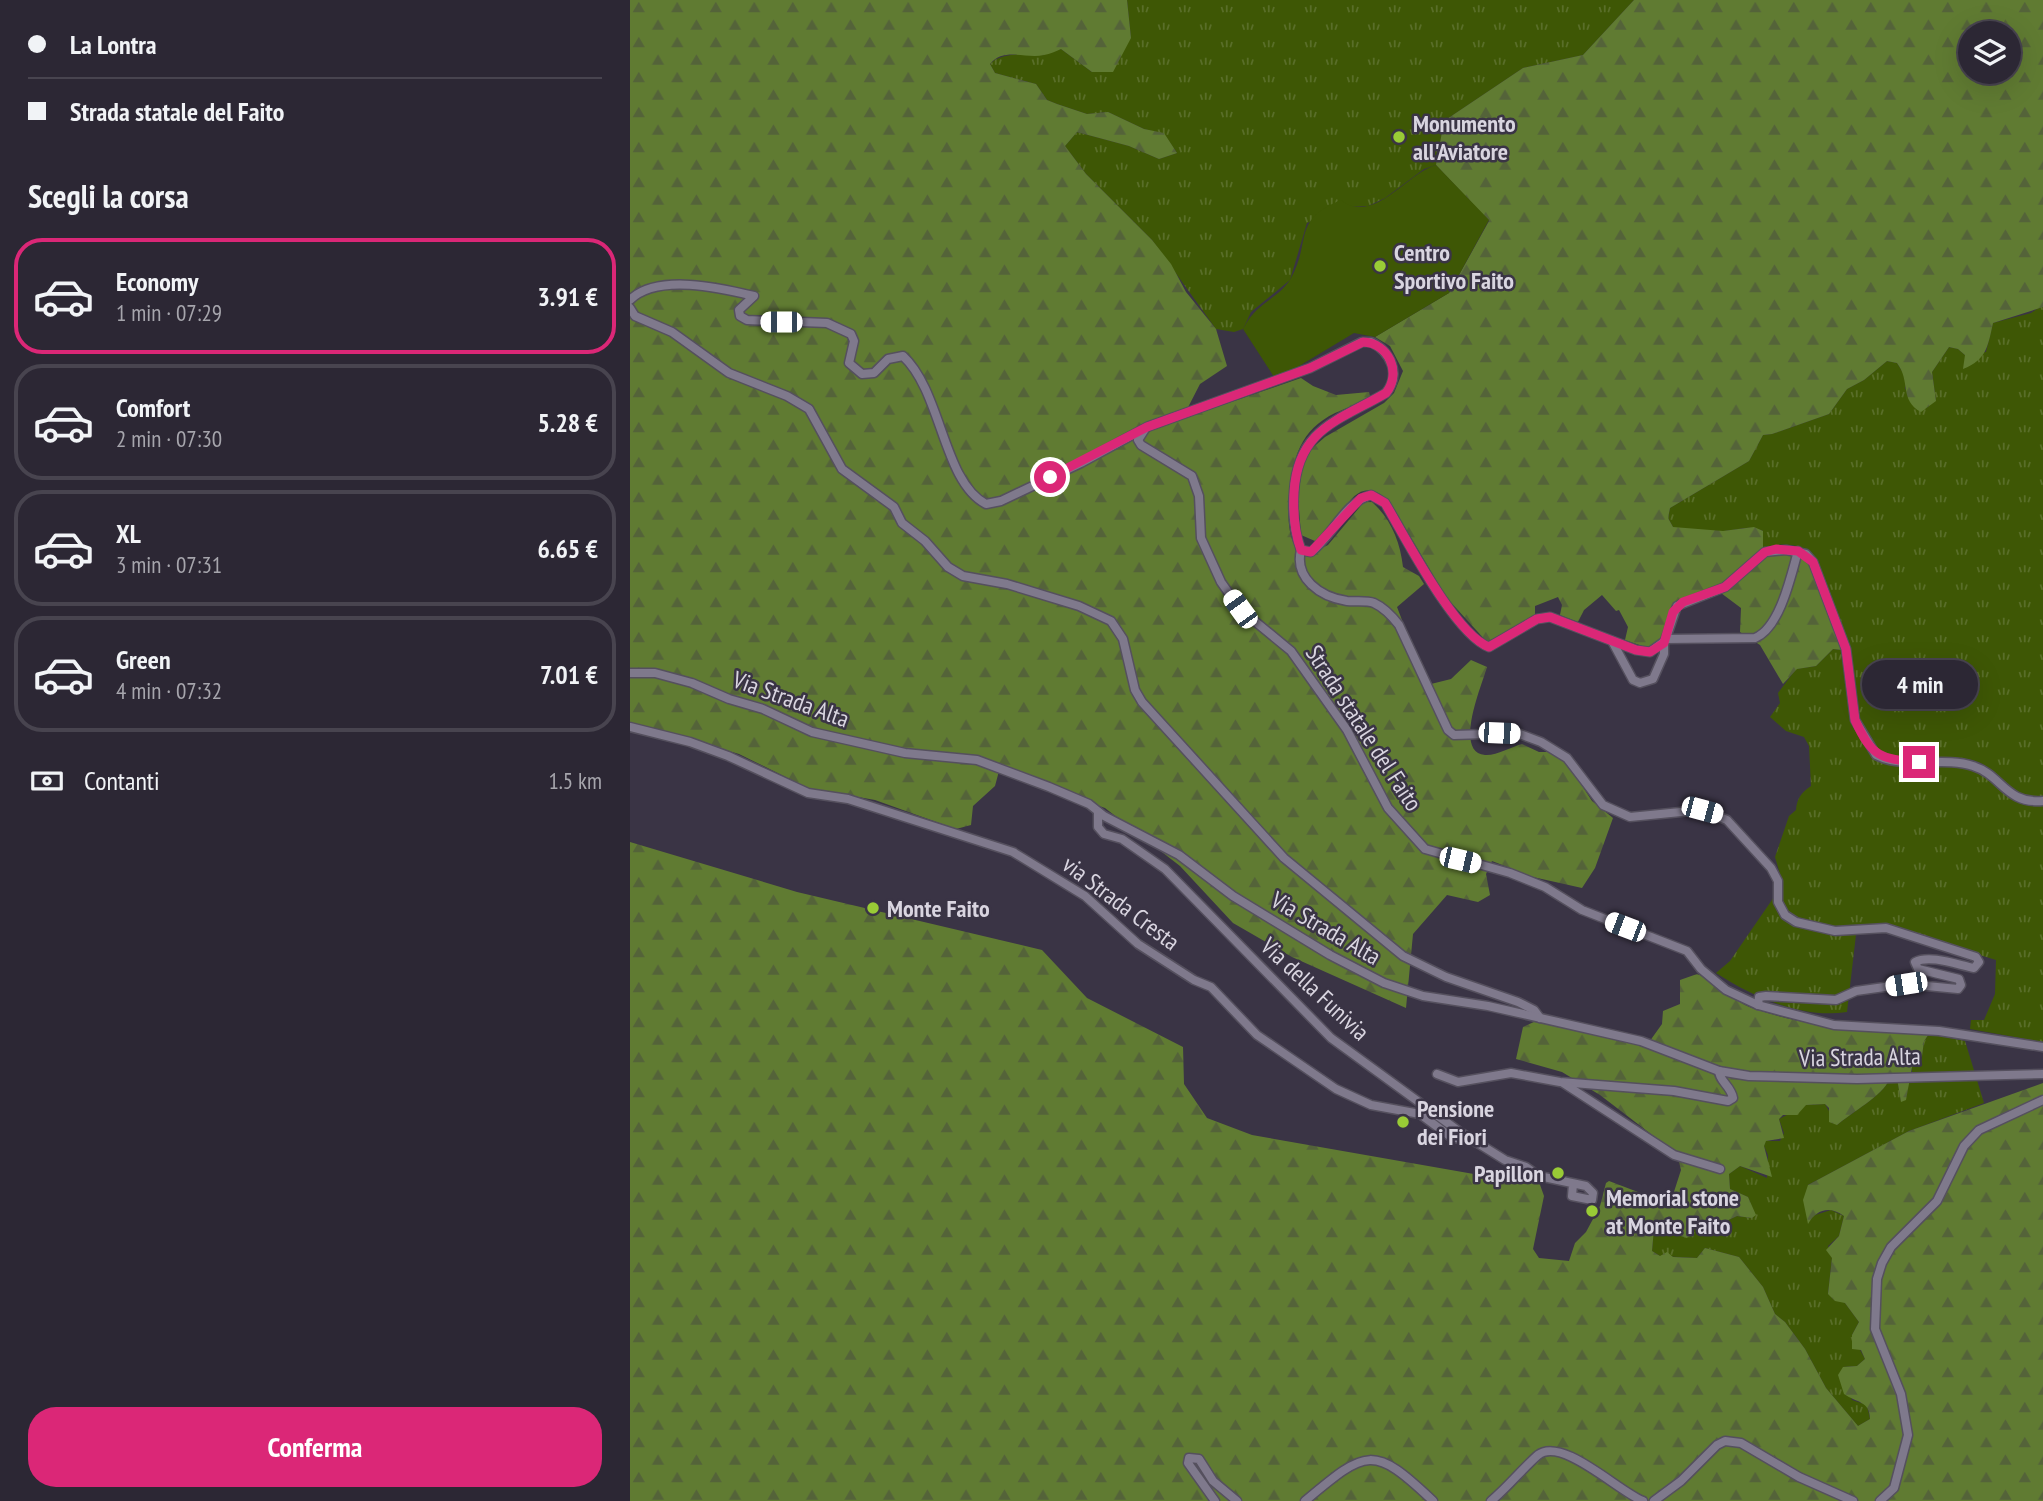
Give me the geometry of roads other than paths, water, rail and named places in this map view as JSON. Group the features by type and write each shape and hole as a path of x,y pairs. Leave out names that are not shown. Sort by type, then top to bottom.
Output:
{"street":[{"path":"630,300 637,295 675,285 709,286 754,296 739,310 740,316 747,320 827,323 851,334 854,341 849,363 862,374 874,373 888,359 903,356 915,368 928,391 955,464 970,489 986,504 1001,501 1147,427 1310,368 1363,342 1379,346 1391,360 1394,377 1391,387 1386,393 1320,431 1299,457 1293,510 1296,536 1301,550 1298,562 1301,575 1311,585 1344,601 1373,602 1389,612 1399,625 1448,730 1454,735 1517,733 1541,742 1567,758 1603,805 1630,817 1702,810 1727,820 1770,868 1778,881 1778,902 1785,915 1796,922 1835,931 1886,929 1976,957 1979,961 1974,968 1942,961 1921,959 1915,962 1918,969 1959,979 1961,983 1958,989 1906,984 1856,991 1836,1000 1766,996 1759,998 1758,1005"},
{"path":"630,308 635,316 672,332 729,373 787,396 809,409 842,469 894,508 902,523 925,541 948,567 964,576 1030,591 1100,614 1111,621 1122,639 1131,679 1142,702 1284,858 1414,963 1518,1003 1534,1010 1540,1018"},
{"name":"Strada statale del Faito","path":"1147,427 1138,440 1141,445 1192,476 1198,485 1201,538 1221,582 1240,609 1291,651 1347,730 1388,808 1425,849 1510,873 1545,887 1582,910 1687,951 1701,969 1726,990 1758,1005 1834,1024 1939,1031 2043,1047"},
{"path":"1301,550 1311,552 1361,498 1371,495 1385,503 1449,609 1480,644 1489,647 1543,617 1557,617 1644,652 1656,650 1665,641 1755,638 1764,634 1771,626 1790,582 1798,551"},
{"path":"1612,641 1633,680 1640,683 1653,679 1664,654 1673,612 1683,602 1725,587 1765,552 1776,549 1798,551 1813,562 1822,584 1846,649 1855,720 1876,755 1892,760 1972,765 2016,799 2043,801"},
{"name":"Via Strada Alta","path":"630,673 655,673 692,683 729,699 763,709 812,732 866,746 988,763 1084,802 1179,855 1233,896 1294,935 1384,983 1423,996 1540,1018 1641,1041 1718,1071 1749,1076 1857,1079 2043,1074"},
{"name":"via Strada Cresta","path":"630,727 728,755 808,793 848,799 1013,852 1085,896 1138,944 1194,980 1211,987 1257,1035 1336,1088 1371,1105 1420,1114 1451,1137 1476,1142"},
{"name":"Via della Funivia","path":"1098,812 1098,828 1104,834 1122,839 1165,869 1331,1038 1476,1142 1539,1176 1573,1184"},
{"path":"1437,1074 1458,1082 1511,1073 1560,1082 1674,1091 1728,1101 1732,1098 1731,1090 1718,1071"},
{"path":"1560,1082 1674,1155 1720,1170"},
{"path":"1880,1501 1894,1488 1908,1435 1901,1394 1875,1329 1877,1279 1882,1263 1891,1247 1937,1201 1964,1146 1979,1130 2043,1100"},
{"path":"1654,1501 1681,1481 1717,1445 1725,1441 1741,1443 1811,1483 1853,1501"},
{"path":"1491,1501 1539,1454 1552,1450 1566,1454 1643,1501"},
{"path":"1215,1501 1188,1463 1189,1458 1199,1459 1213,1481 1237,1501"},
{"path":"1305,1501 1346,1469 1369,1458 1384,1461 1400,1470 1433,1501"}],"place":[{"name":"Monumento all'Aviatore","path":"1399,137"},
{"name":"Centro Sportivo Faito","path":"1380,266"},
{"name":"Monte Faito","path":"873,908"},
{"name":"Pensione dei Fiori","path":"1403,1122"},
{"name":"Papillon","path":"1558,1173"},
{"name":"Memorial stone at Monte Faito","path":"1592,1211"}]}
